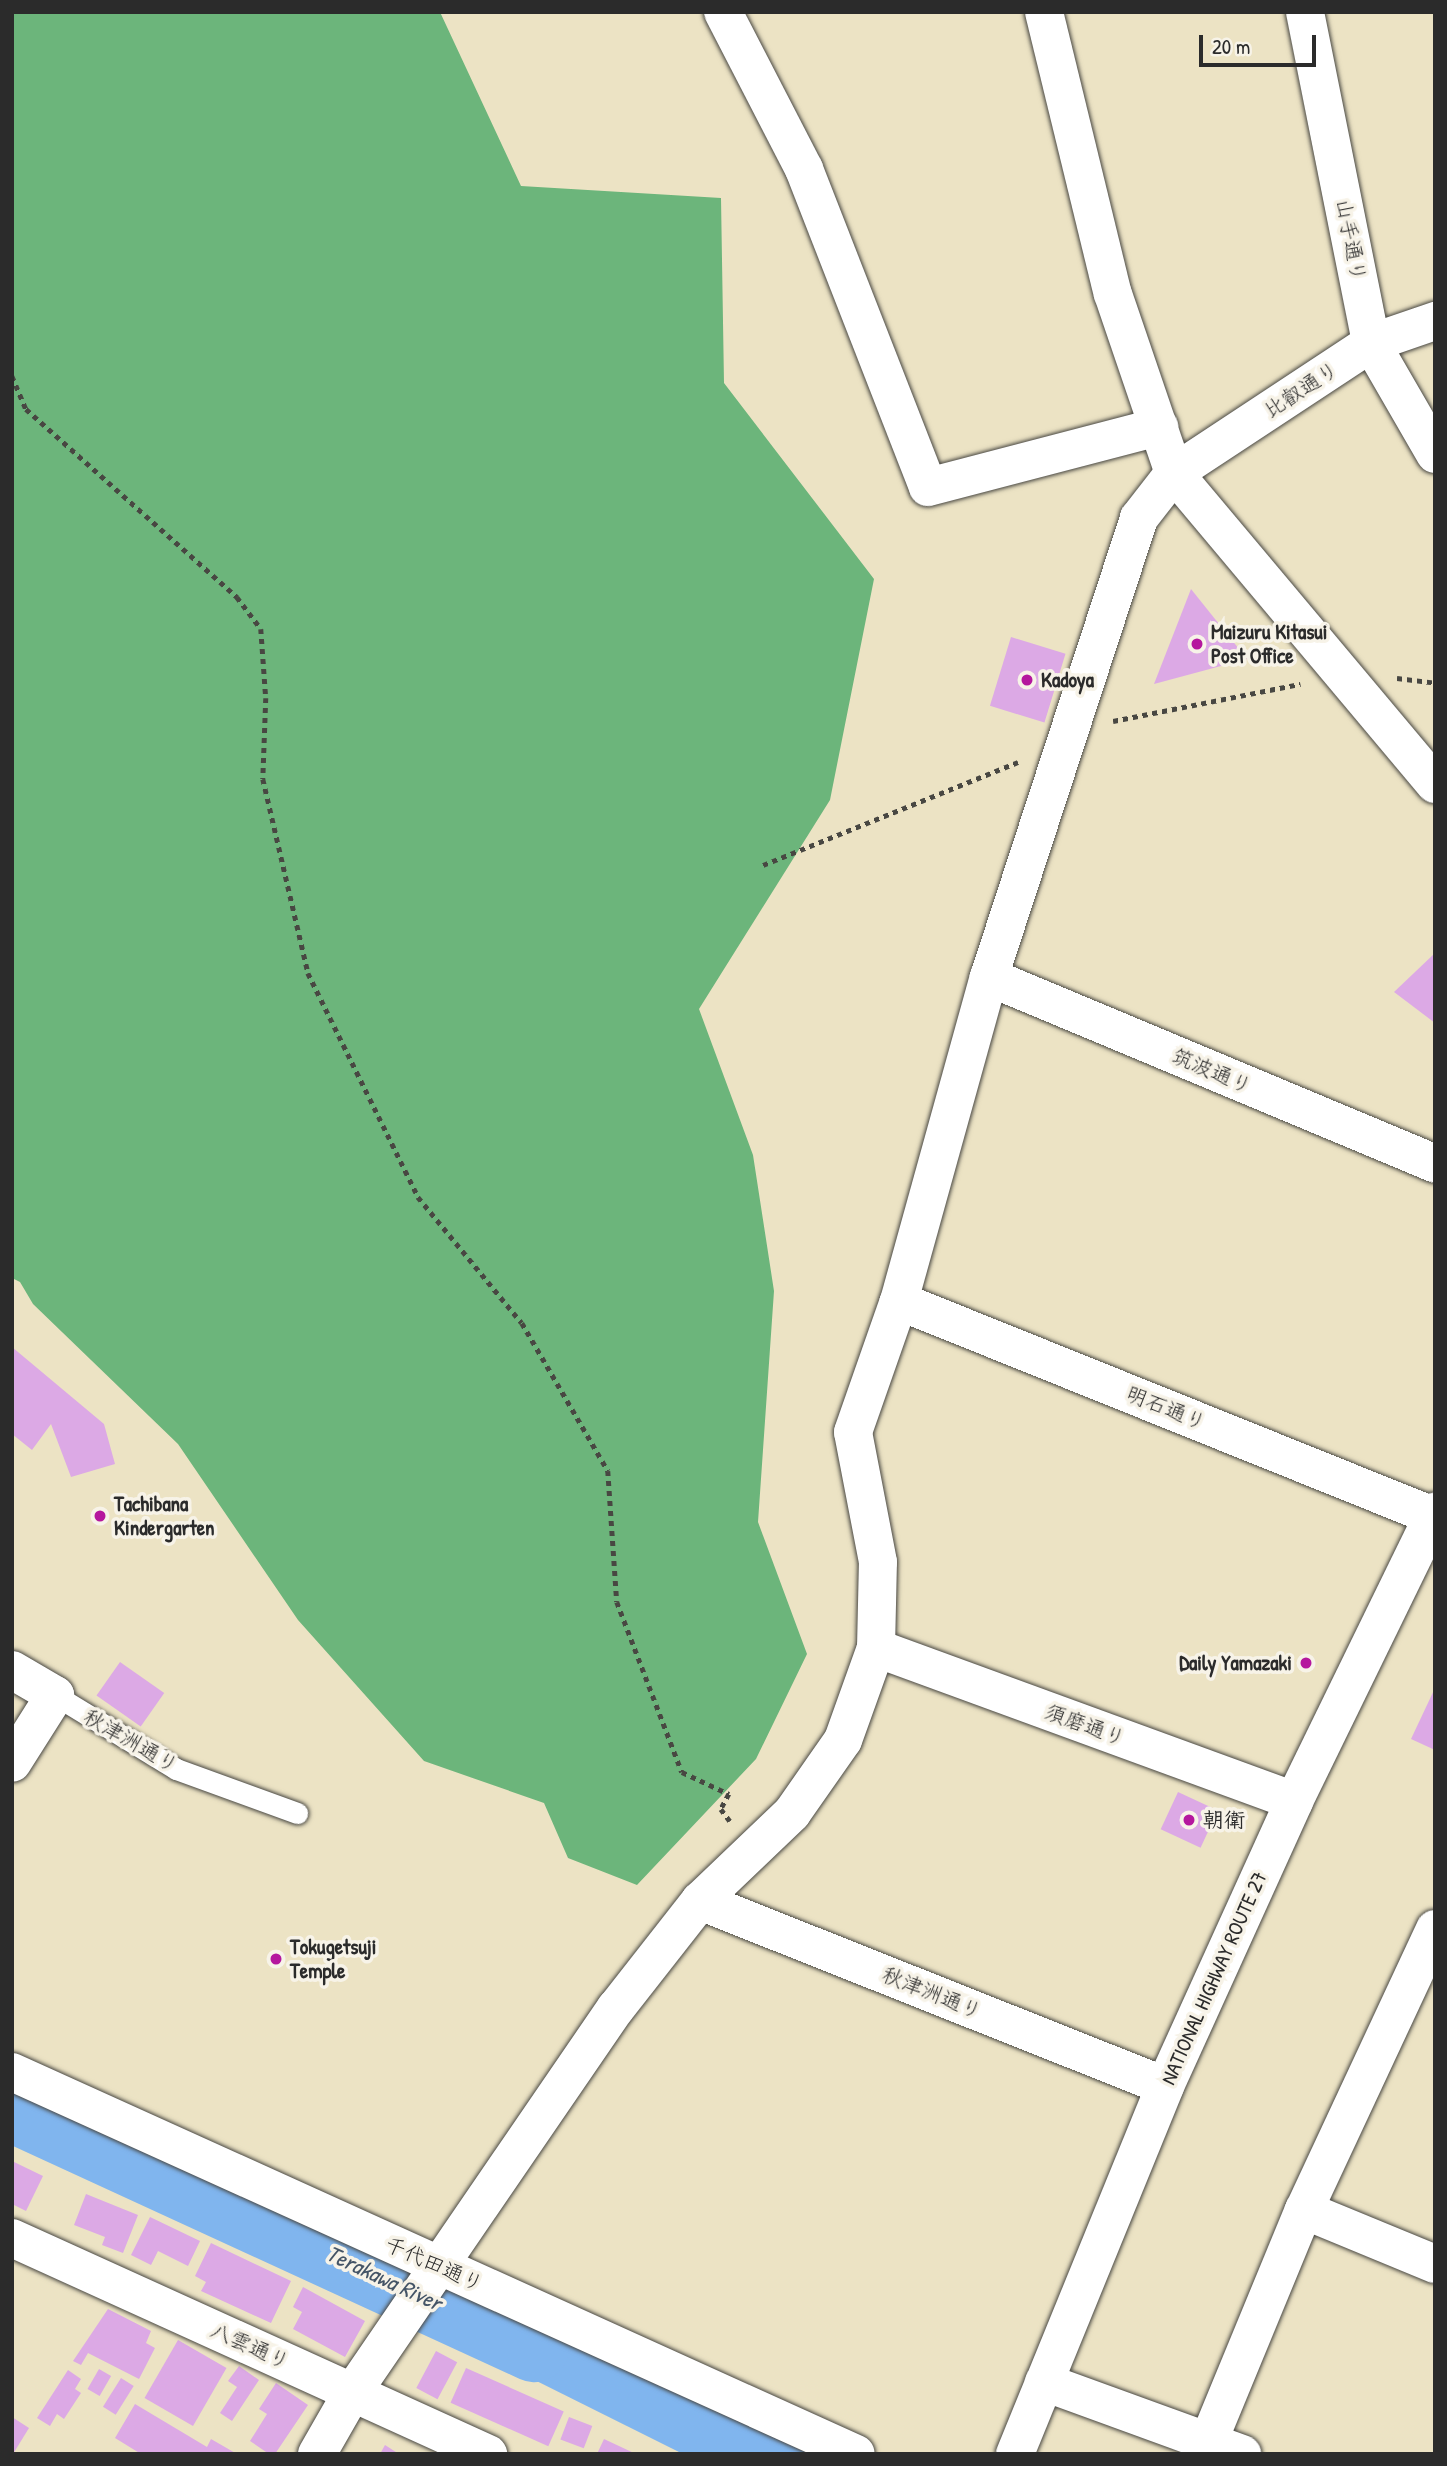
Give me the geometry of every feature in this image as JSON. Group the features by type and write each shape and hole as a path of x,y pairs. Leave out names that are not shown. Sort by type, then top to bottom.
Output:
{"main road":[{"path":"723,12 804,169 928,487 1159,426"},
{"path":"1044,12 1113,294 1174,473 1435,784"},
{"name":"山手通り","path":"1305,12 1371,343 1435,454"},
{"name":"比叡通り","path":"317,2454 352,2393 616,2008 700,1901 792,1813 843,1740 876,1648 878,1562 853,1432 898,1301 989,977 1069,742 1139,519 1174,473 1371,343 1435,321"},
{"name":"筑波通り","path":"989,977 1435,1164"},
{"name":"明石通り","path":"898,1301 1434,1514"},
{"name":"NATIONAL HIGHWAY ROUTE 27","path":"1015,2454 1165,2086 1294,1801 1434,1514"},
{"name":"須磨通り","path":"876,1648 1294,1801"},
{"name":"秋津洲通り","path":"12,1670 55,1695"},
{"path":"12,1763 55,1695"},
{"name":"秋津洲通り","path":"700,1901 1165,2086"},
{"path":"1044,2382 1226,2447 1304,2210 1435,1929"},
{"name":"千代田通り","path":"12,2072 432,2277 856,2454"},
{"path":"1304,2210 1435,2264"},
{"name":"八雲通り","path":"12,2238 488,2454"}],"lane":[{"name":"秋津洲通り","path":"55,1695 176,1769 297,1813"}],"path":[{"path":"12,376 26,409 237,597 261,629 266,698 263,779 308,973 418,1197 522,1323 608,1471 617,1602 682,1772 729,1794 721,1809"},
{"path":"762,865 1069,742 1124,716 1293,686 1338,671 1435,682"}],"green space":[{"path":"12,12 440,12 521,186 721,198 724,383 874,579 830,800 699,1009 753,1155 774,1291 758,1522 807,1654 756,1759 637,1885 568,1858 544,1803 424,1761 298,1620 178,1444 33,1304 20,1282 12,1278"}],"water":[{"path":"456,2291 810,2454 683,2454 432,2329"}],"building":[{"path":"1191,589 1247,659 1154,684"},
{"name":"Kadoya","path":"1011,637 1066,654 1044,723 990,706"},
{"path":"1435,953 1435,1023 1394,992"},
{"path":"12,1347 104,1424 115,1464 71,1477 51,1424 32,1450 12,1434"},
{"path":"120,1662 164,1693 141,1727 96,1696"},
{"path":"1435,1688 1435,1750 1411,1739"},
{"name":"朝衛","path":"1178,1792 1218,1811 1201,1848 1161,1829"},
{"path":"12,2161 43,2176 26,2211 12,2204"},
{"path":"86,2194 138,2215 123,2253 102,2245 105,2237 74,2225"},
{"path":"150,2217 200,2241 188,2266 158,2251 151,2265 131,2255"},
{"path":"211,2243 291,2281 271,2323 201,2291 206,2282 195,2276"},
{"path":"303,2287 365,2321 345,2357 293,2329 302,2312 293,2307"},
{"path":"108,2309 151,2331 146,2343 155,2348 139,2379 88,2353 81,2365 73,2361"},
{"path":"178,2340 226,2368 193,2426 144,2398"},
{"path":"436,2351 457,2362 437,2399 416,2388"},
{"path":"239,2366 259,2380 232,2421 220,2413 237,2387 228,2381"},
{"path":"466,2368 564,2412 548,2446 451,2403"},
{"path":"99,2369 111,2376 100,2396 88,2389"},
{"path":"68,2370 81,2379 75,2389 81,2393 64,2419 57,2414 50,2426 37,2418"},
{"path":"121,2378 134,2386 116,2415 103,2407"},
{"path":"276,2383 308,2405 275,2454 269,2454 250,2441 267,2414 259,2409"},
{"path":"135,2404 207,2447 211,2439 237,2454 141,2454 115,2438"},
{"path":"12,2417 29,2428 13,2454 12,2454"},
{"path":"569,2417 592,2426 584,2448 560,2439"},
{"path":"604,2439 636,2454 597,2454"},
{"path":"385,2445 399,2454 380,2454"}],"waterway":[{"name":"Terakawa River","path":"12,2107 534,2347"}],"place":[{"name":"Maizuru Kitasui Post Office","path":"1197,644"},
{"name":"Kadoya","path":"1027,680"},
{"name":"Tachibana Kindergarten","path":"100,1516"},
{"name":"Daily Yamazaki","path":"1306,1663"},
{"name":"朝衛","path":"1189,1820"},
{"name":"Tokugetsuji Temple","path":"276,1959"}]}
